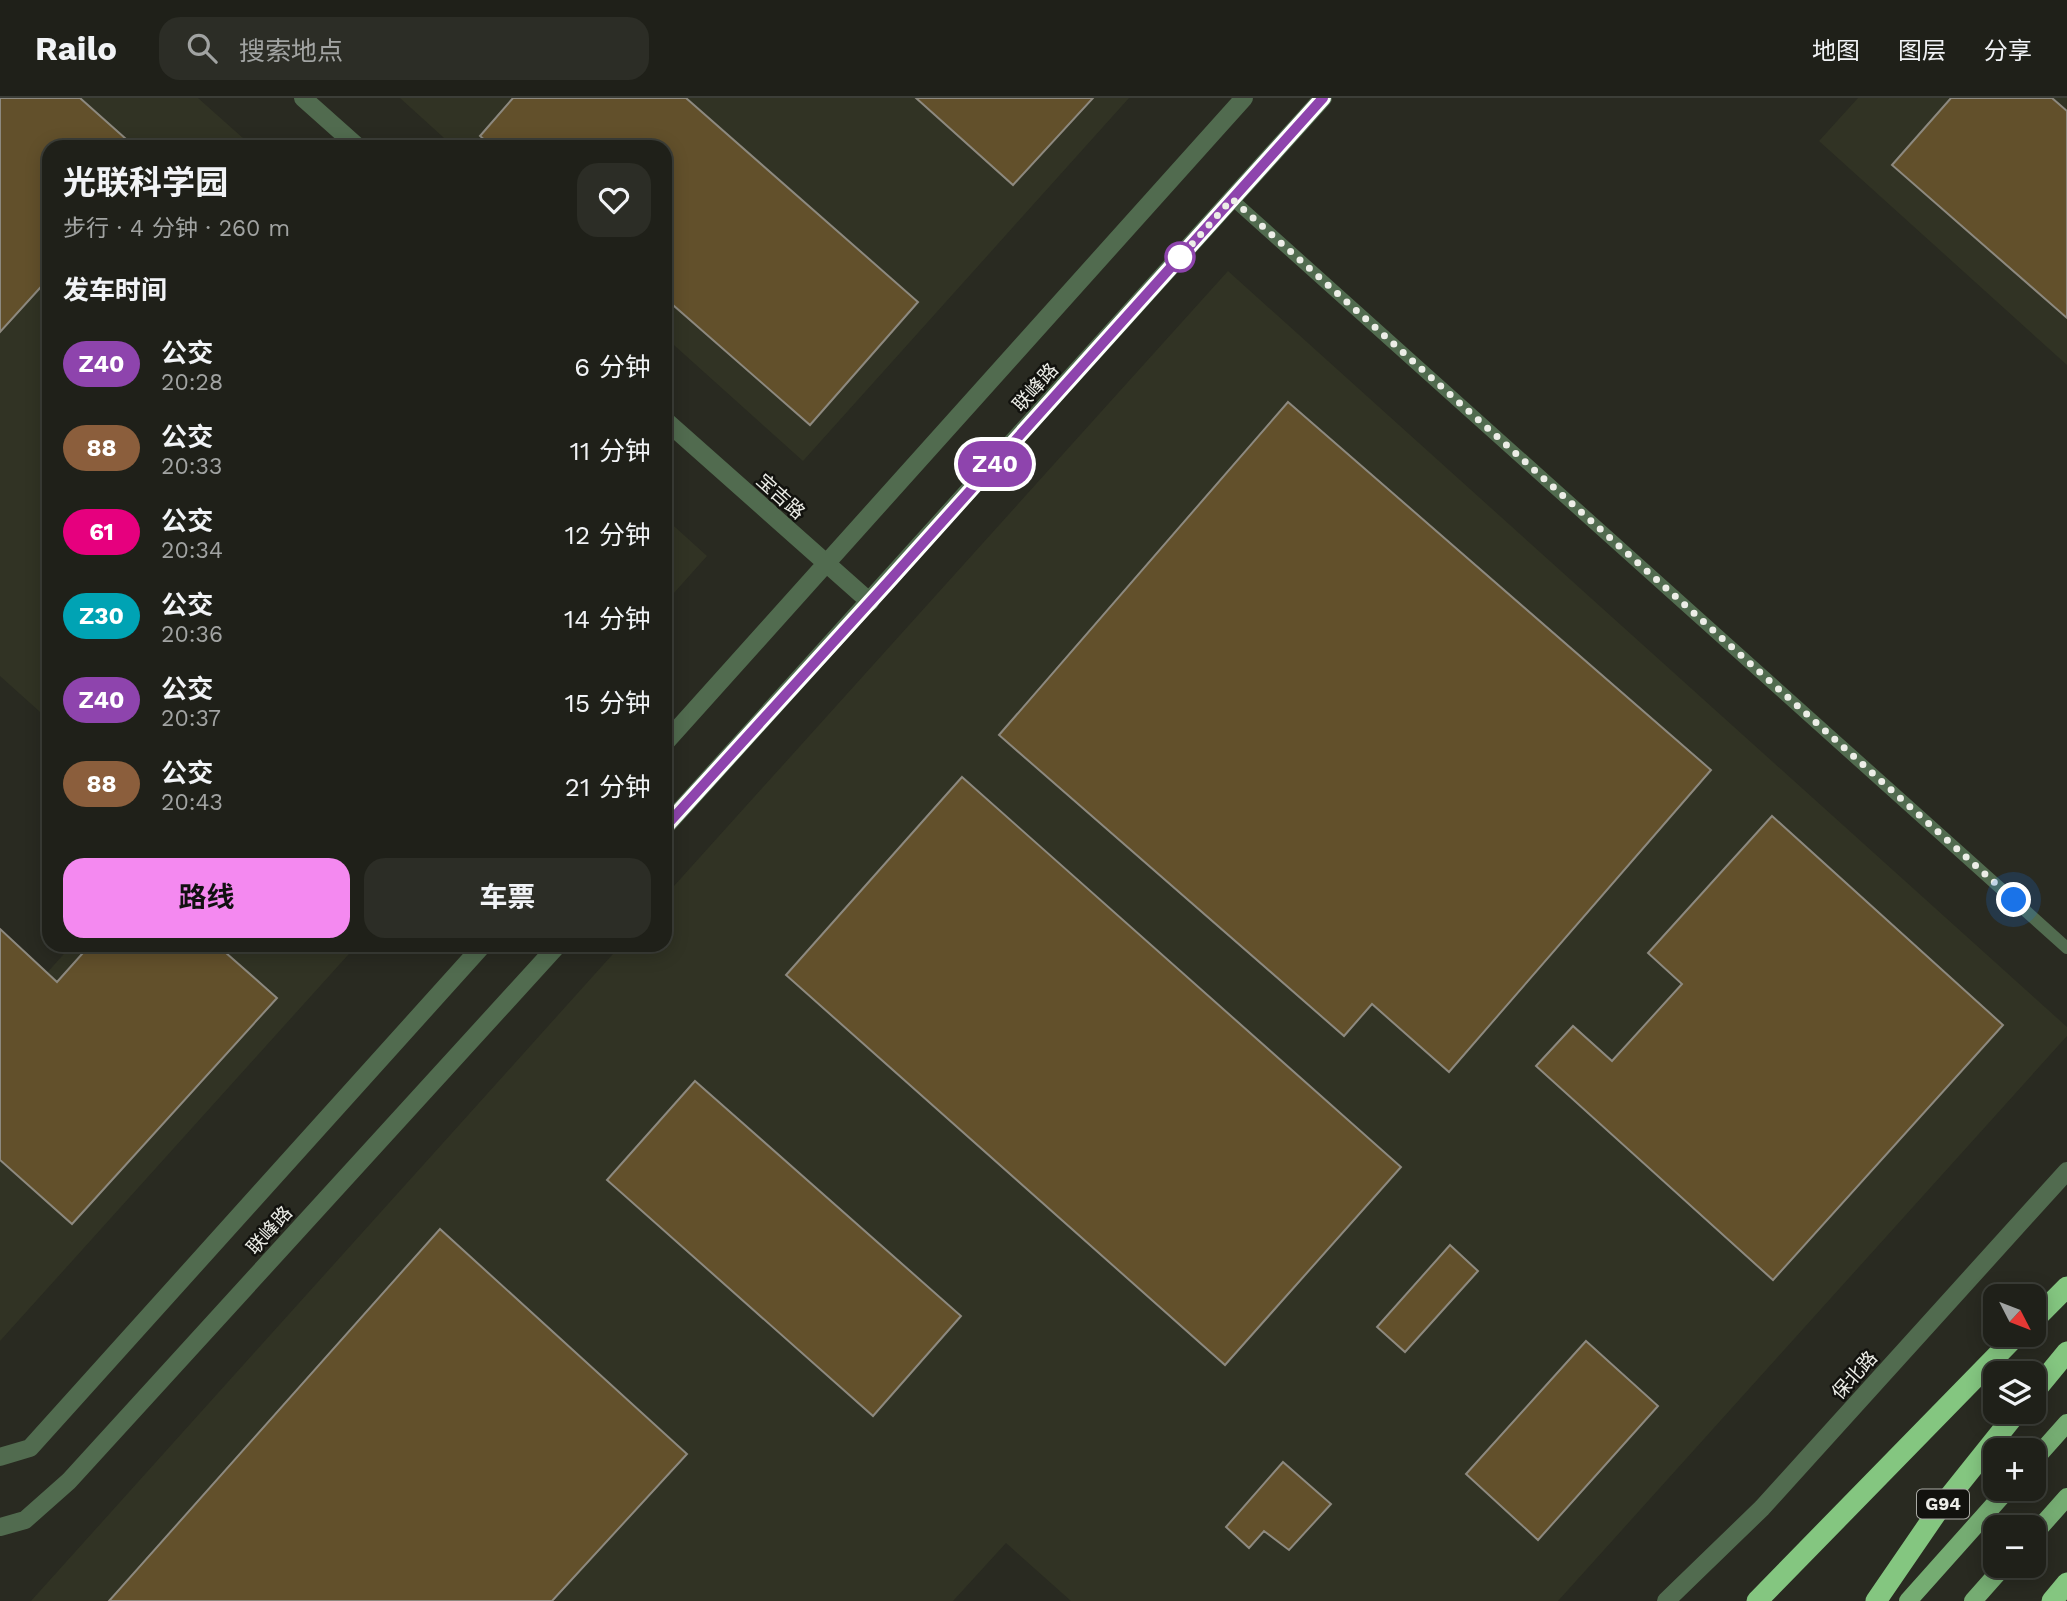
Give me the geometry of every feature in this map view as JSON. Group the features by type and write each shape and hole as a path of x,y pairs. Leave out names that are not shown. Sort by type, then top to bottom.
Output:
{"highway":[{"path":"2046,1308 2067,1287"},
{"path":"1757,1601 2004,1348"},
{"path":"2046,1377 2067,1352"},
{"name":"G94","path":"1876,1601 1937,1512 2007,1424"},
{"path":"2053,1601 2067,1583"},
{"path":"2062,1601 2067,1593"}],"main road":[{"path":"2046,1447 2067,1423"},
{"path":"2046,1521 2067,1497"},
{"path":"1908,1601 1997,1501"},
{"path":"1973,1601 1993,1578"}],"street":[{"path":"303,98 350,140"},
{"name":"联峰路","path":"672,735 1244,98"},
{"name":"联峰路","path":"672,819 1323,98"},
{"name":"宝吉路","path":"672,426 870,602"},
{"name":"联峰路","path":"0,1457 30,1447 477,952"},
{"name":"联峰路","path":"0,1527 25,1520 69,1481 552,952"},
{"name":"保北路","path":"1666,1601 1762,1508 2067,1171"}],"lane":[{"path":"1232,199 2067,948"}],"shaded area":[{"path":"0,98 198,98 245,140 42,140 42,714 0,676"},
{"path":"400,98 1129,98 803,461 672,343 672,140 446,140"},
{"path":"1858,98 2067,98 2067,365 1819,141"},
{"path":"1228,271 2067,1027 2067,1036 1558,1601 1071,1601 1006,1543 953,1601 31,1601 615,952 672,952 672,888"},
{"path":"672,524 707,556 672,595"},
{"path":"66,952 351,952 0,1341 0,1025"}],"building":[{"path":"0,98 80,98 127,140 42,140 42,286 0,332"},
{"path":"513,98 686,98 918,302 810,425 672,304 672,140 485,140 480,136"},
{"path":"916,98 1093,98 1013,185"},
{"path":"1951,98 2052,98 2067,111 2067,318 1892,165"},
{"path":"1288,402 1711,770 1449,1072 1372,1004 1344,1036 999,735"},
{"path":"962,777 1401,1167 1225,1365 786,975"},
{"path":"1772,816 2003,1025 1773,1280 1536,1066 1573,1026 1612,1061 1682,984 1648,953"},
{"path":"0,929 57,982 84,952 225,952 277,998 72,1224 0,1160"},
{"path":"695,1081 961,1316 873,1416 607,1180"},
{"path":"440,1229 687,1454 552,1601 109,1601"},
{"path":"1450,1245 1478,1271 1405,1352 1377,1327"},
{"path":"1586,1341 1658,1406 1538,1540 1466,1474"},
{"path":"1283,1462 1331,1504 1289,1550 1264,1531 1249,1548 1226,1527"}],"bus line":[{"name":"Z40","path":"672,819 1323,98"}],"route":[{"path":"1180,257 1178,260 1232,199 2014,900"}]}
